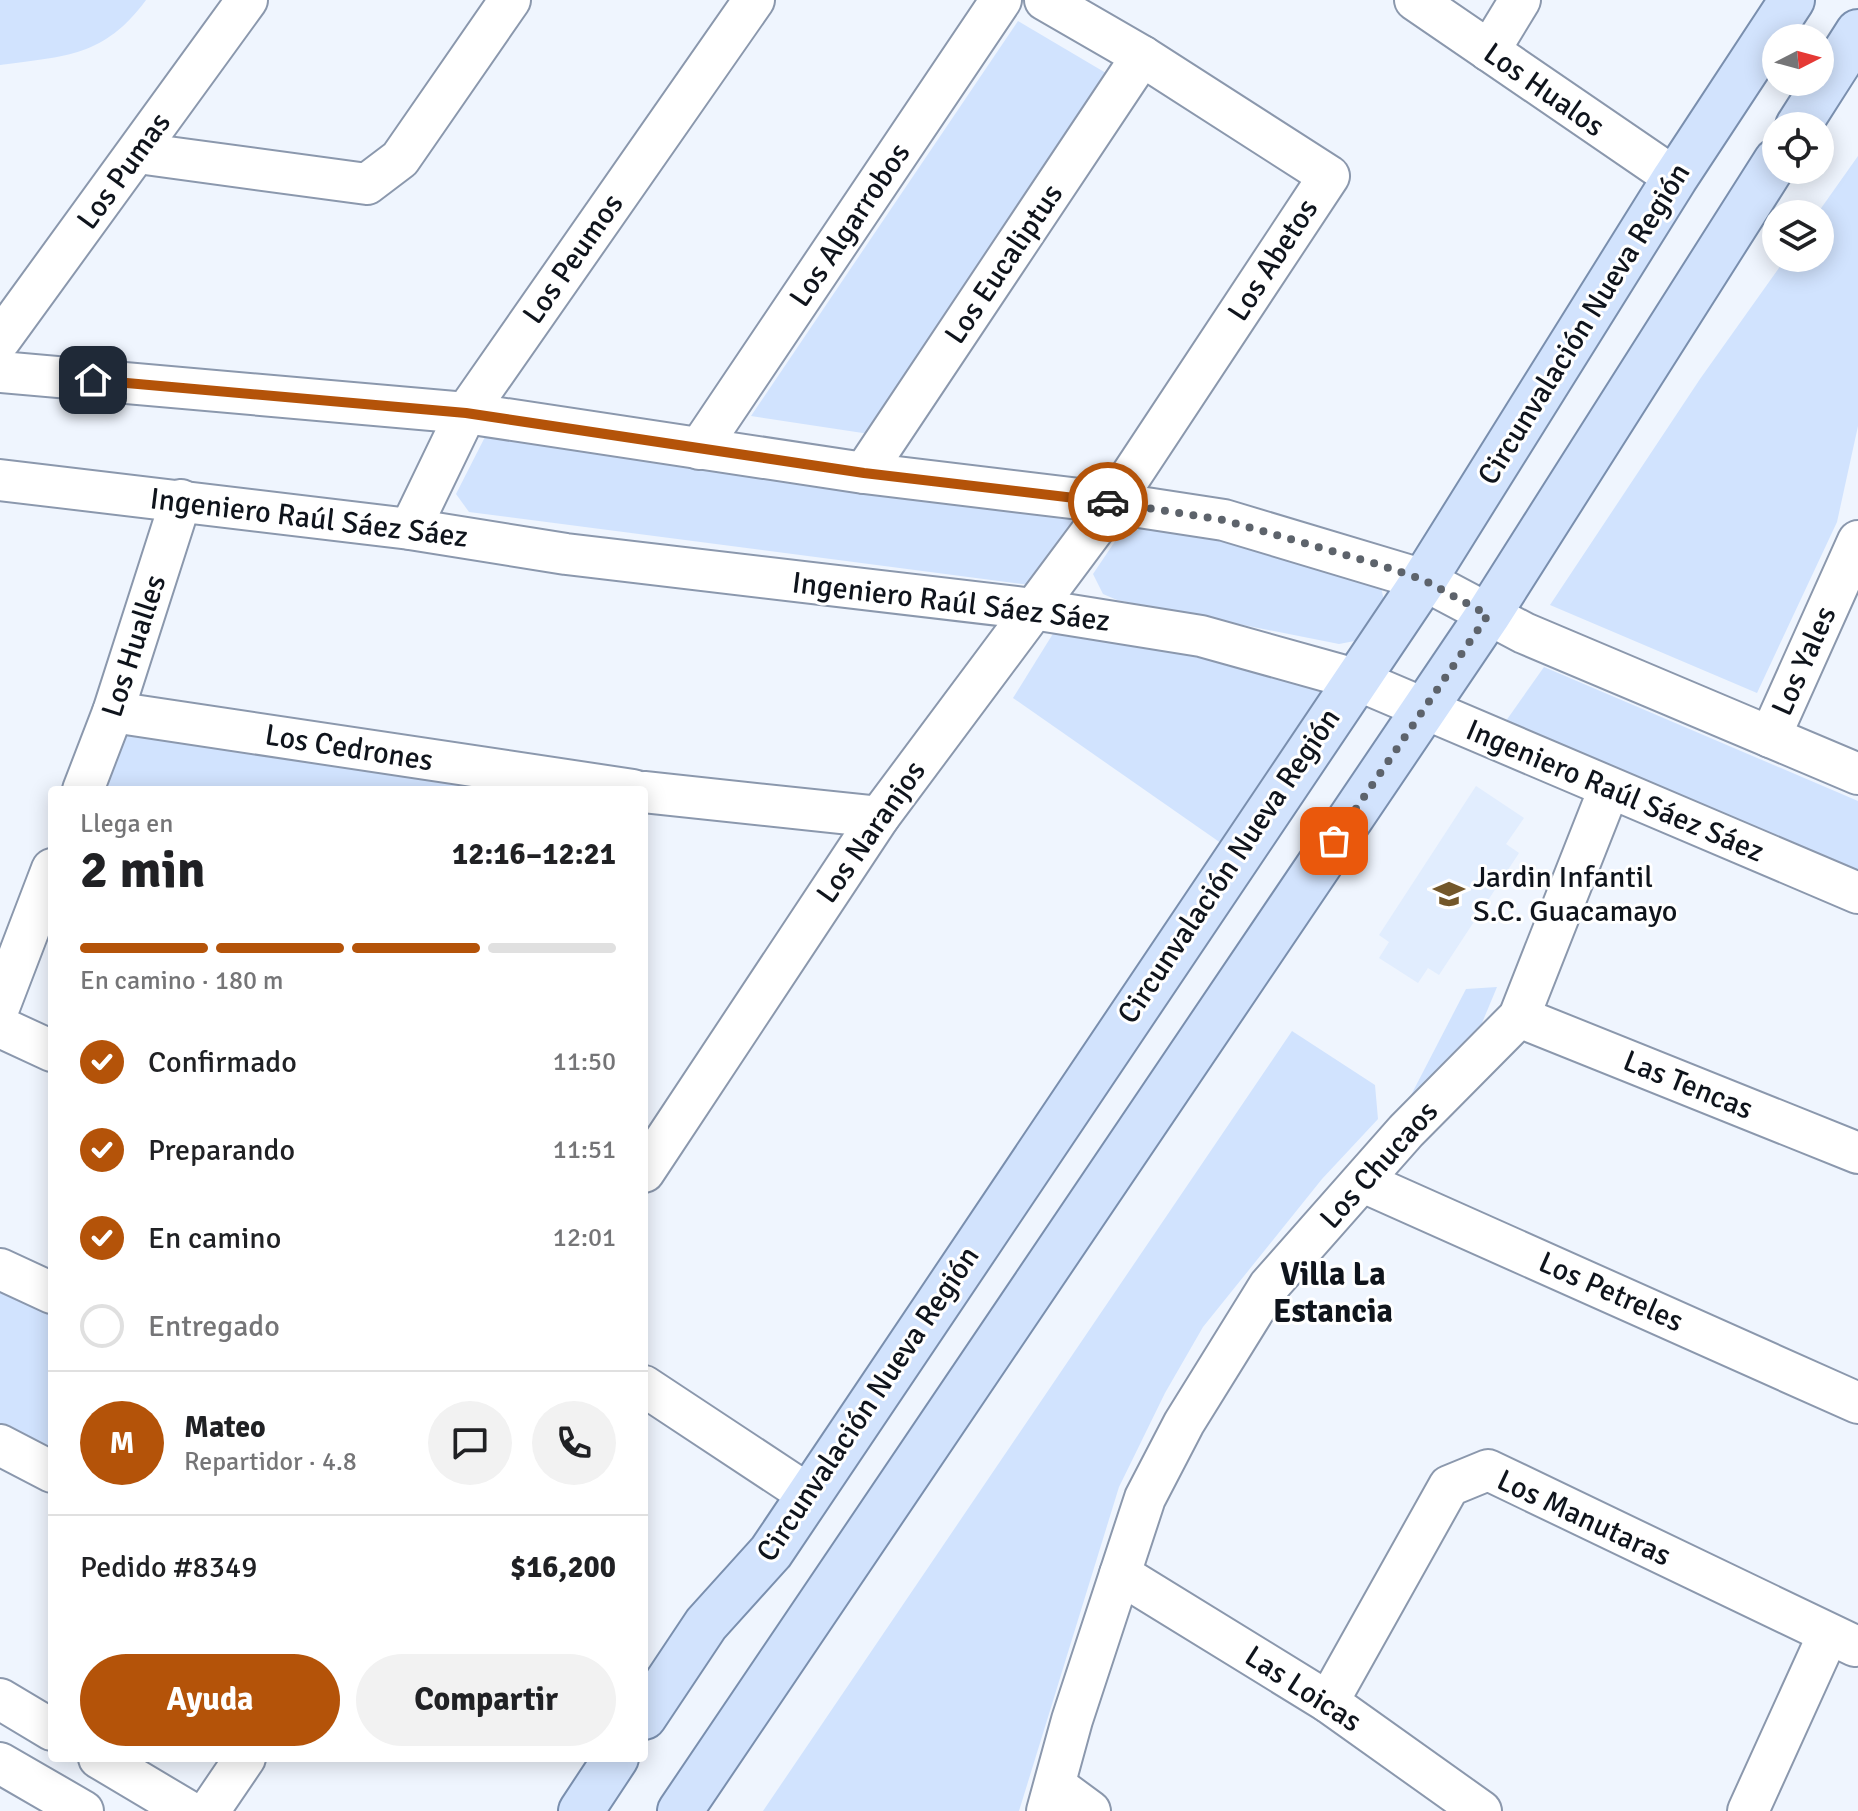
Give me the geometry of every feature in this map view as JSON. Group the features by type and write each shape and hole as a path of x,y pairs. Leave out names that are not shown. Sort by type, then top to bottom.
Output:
{"main road":[{"name":"Circunvalación Nueva Región","path":"648,1711 706,1624 771,1552 1424,580 1675,178 1792,0"},
{"path":"1807,112 1858,32"},
{"path":"680,1811 1488,615 1762,183"},
{"path":"581,1811 613,1762"}],"street":[{"name":"Los Pumas","path":"0,340 247,0"},
{"path":"138,153 367,184 400,159 510,0"},
{"name":"Los Peumos","path":"410,529 466,413 754,0"},
{"name":"Los Algarrobos","path":"699,449 1001,0"},
{"name":"Los Abetos","path":"1045,0 1142,56 1329,176 1113,503"},
{"name":"Los Hualos","path":"1415,0 1675,178"},
{"path":"1489,51 1520,0"},
{"name":"Los Eucaliptus","path":"864,473 1142,56"},
{"path":"0,372 466,413 864,473 1113,503 1224,520 1424,580 1488,615 1858,774"},
{"name":"Ingeniero Raúl Sáez Sáez","path":"0,480 410,529 566,554 1033,609 1201,636 1355,679 1858,893"},
{"name":"Los Hualles","path":"85,786 113,712 181,500"},
{"name":"Los Naranjos","path":"648,1166 879,817 1113,503"},
{"name":"Los Yales","path":"1770,737 1858,541"},
{"name":"Los Cedrones","path":"113,712 566,786"},
{"name":"Los Chucaos","path":"1052,1799 1072,1720 1120,1574 1152,1485 1184,1423 1269,1286 1406,1131 1519,1017 1609,789"},
{"name":"Los Cedrones","path":"648,799 879,817"},
{"path":"0,1005 48,879"},
{"name":"Las Tencas","path":"1519,1017 1858,1153"},
{"path":"0,1027 48,1049"},
{"name":"Los Petreles","path":"1363,1182 1858,1403"},
{"path":"0,1269 48,1291"},
{"path":"648,1389 809,1495"},
{"path":"0,1445 48,1470"},
{"name":"Los Manutaras","path":"1328,1702 1449,1486 1488,1470 1841,1640 1748,1811"},
{"name":"Las Loicas","path":"1120,1574 1328,1702 1481,1811"},
{"path":"0,1699 48,1728"},
{"path":"106,1762 188,1811"},
{"path":"209,1811 242,1762"},
{"path":"0,1763 83,1811"},
{"path":"1052,1799 1090,1811"}],"shaded area":[{"path":"0,0 146,0 115,33 99,43 64,56 0,65"},
{"path":"1018,21 1111,76 876,435 751,416"},
{"path":"1858,156 1858,426 1837,522 1757,693 1550,605 1700,379 1776,272 1834,272 1834,200 1827,200"},
{"path":"487,433 1070,516 1084,525 1038,586 469,512 456,494"},
{"path":"1128,522 1276,550 1380,583 1385,605 1365,639 1339,644 1117,600 1103,594 1093,574"},
{"path":"1059,624 1337,686 1228,848 1013,698"},
{"path":"1544,667 1858,801 1858,871 1501,728"},
{"path":"126,726 553,786 104,786"},
{"name":"Jardin Infantil S.C. Guacamayo","path":"1476,786 1524,818 1506,844 1519,853 1439,975 1428,968 1418,983 1379,958 1389,942 1379,935"},
{"path":"1497,987 1472,1047 1408,1101 1466,989"},
{"path":"1292,1031 1375,1085 1378,1119 1322,1179 1203,1327 1165,1393 1119,1487 1019,1811 763,1811"},
{"path":"0,1284 48,1305 48,1459 0,1433"}],"way so far":[{"path":"1108,502 1224,520 1380,565 1424,580 1488,615 1334,841"}],"place":[{"name":"Jardin Infantil S.C. Guacamayo","path":"1449,894"}],"district":[{"name":"Villa La Estancia","path":"1333,1292"}],"route":[{"path":"93,380 466,413 864,473 1108,502"}]}
